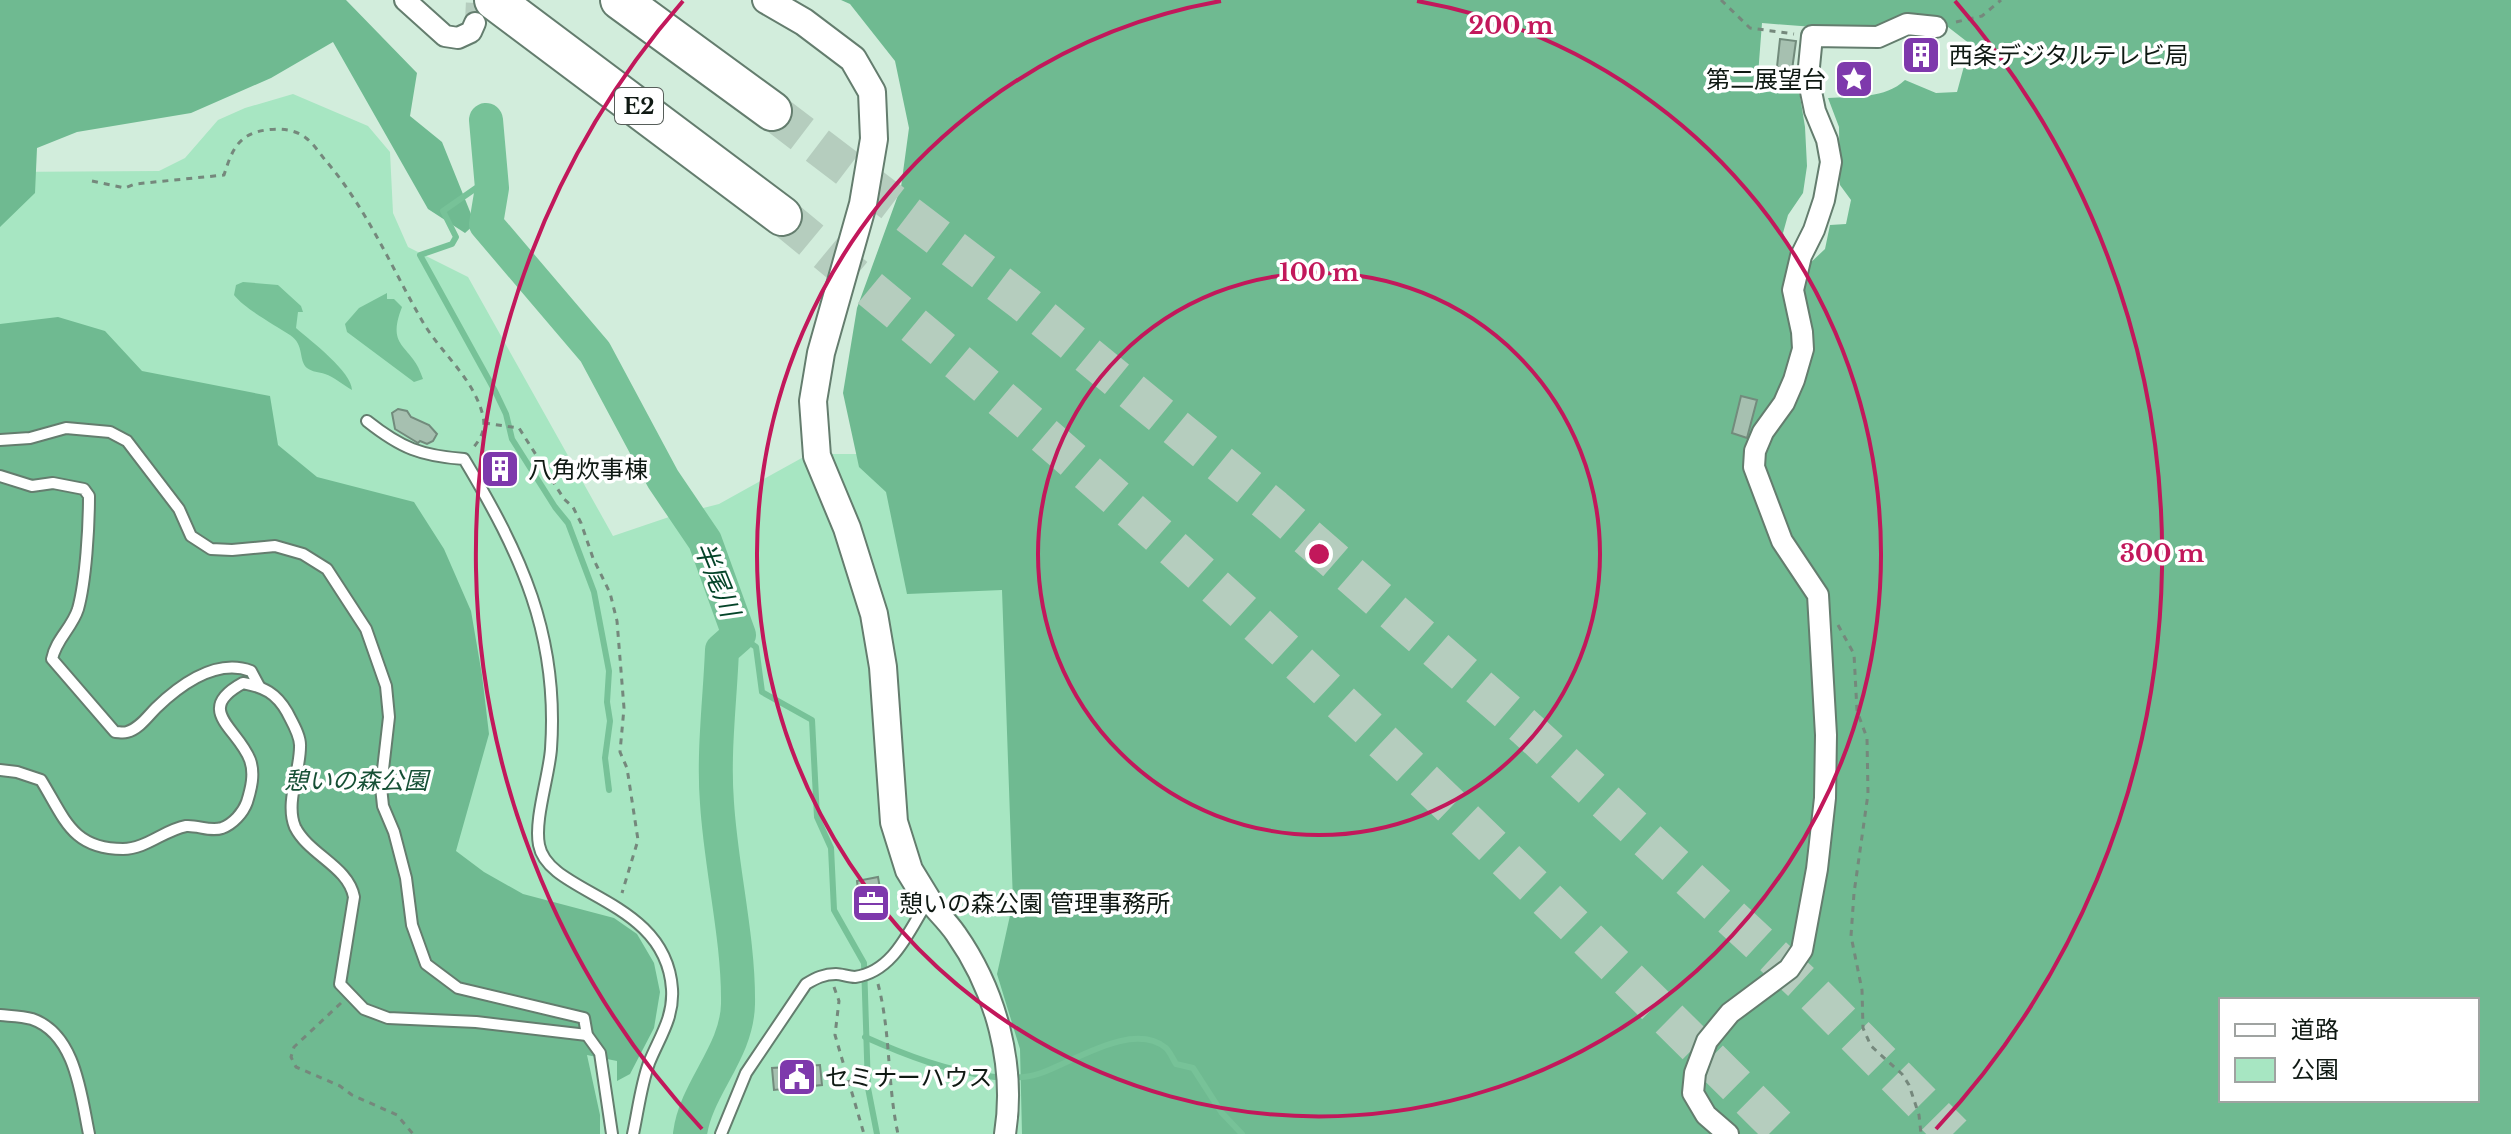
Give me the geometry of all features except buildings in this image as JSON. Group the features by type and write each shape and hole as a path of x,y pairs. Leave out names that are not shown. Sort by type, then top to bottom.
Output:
{"highway":[{"path":"620,0 772,111"},
{"name":"E2","path":"484,11 782,216"}],"street":[{"path":"405,0 445,36 458,38 471,32 484,11"},
{"path":"766,0 804,22 853,59 872,92 874,139 863,204 821,353 813,401 817,456 847,528 874,614 883,667 894,822 909,870 928,901 956,934 991,997 1009,1090 1005,1134"},
{"path":"1728,1134 1706,1115 1693,1093 1695,1073 1707,1041 1730,1013 1770,986 1789,969 1802,950 1817,869 1825,798 1826,735 1818,595 1782,541 1754,467 1755,451 1763,432 1784,403 1803,349 1793,290 1801,256 1824,200 1831,162 1808,77 1812,36 1878,37 1907,24 1936,27"}],"lane":[{"path":"367,421 393,442 422,455 464,459 511,542 530,587 543,633 551,697 551,749 539,847 547,862 559,873 641,925 654,938 669,971 672,989 667,1029 648,1064 633,1134"},
{"path":"0,440 30,438 66,428 110,432 127,441 179,509 191,536 211,549 275,546 303,554 327,569 366,629 386,686 389,717 381,787 383,806 394,832 406,878 412,925 426,964 458,988 584,1018 587,1035"},
{"path":"0,476 32,486 53,483 84,489 89,496 78,609 71,626 54,648 52,659 115,732 129,732 186,683 226,667 240,666 251,671 259,686"},
{"path":"0,770 41,780 67,823 84,843 109,849 133,849 187,826 212,830 225,827 245,809 253,776 250,760 220,714 221,702 227,691 243,683 259,686 277,697 300,740 292,812 297,830 303,840 352,887 354,897 340,984 364,1009 388,1018 476,1022 587,1035 600,1053 612,1134"},
{"path":"721,1134 746,1073 806,984 821,975 853,977 874,971 892,958 928,901"},
{"path":"0,1015 33,1019 51,1032 65,1049 78,1079 89,1134"}],"path":[{"path":"1721,0 1750,28 1812,36"},
{"path":"1936,27 1982,16 2001,0"},
{"path":"92,181 125,188 135,184 224,175 236,142 245,136 278,128 306,137 336,172 356,202 425,325 468,381 484,423 479,441 464,459"},
{"path":"484,423 519,428 564,499 573,507 610,593 622,665 624,708 620,752 627,768 638,840 617,907"},
{"path":"1820,611 1842,629 1854,654 1857,711 1867,738 1868,794 1851,936 1862,990 1863,1028 1871,1046 1902,1074 1909,1085 1919,1115 1921,1134"},
{"path":"874,971 888,1040 892,1106 898,1134"},
{"path":"831,974 839,1001 835,1035 864,1134"},
{"path":"349,995 294,1047 291,1057 296,1067 397,1115 413,1134"}],"green space":[{"path":"0,0 346,0 417,73 410,116 442,142 475,224 465,233 428,209 333,42 271,78 191,113 77,132 37,148 35,193 0,227"},
{"path":"841,0 2511,0 2511,1134 1022,1134 1020,1049 997,974 1013,902 1002,590 907,594 886,492 859,467 843,393 857,308 901,187 909,128 895,61 850,4","holes":["1939,20 1970,44 1957,92 1936,93 1905,80 1879,94 1828,98 1839,127 1840,185 1851,200 1846,224 1830,225 1825,249 1806,267 1792,253 1783,233 1788,215 1803,193 1807,166 1805,127 1797,78 1758,75 1762,23 1879,32"]},
{"name":"憩いの森公園","path":"293,94 368,126 390,152 393,213 408,247 468,277 613,536 719,504 809,454 862,454 1965,1134 0,1134 0,172 159,171 185,158 218,120 245,108"},
{"path":"58,317 105,331 142,371 270,396 278,445 317,477 414,502 444,549 471,611 482,675 489,734 456,851 484,872 523,894 614,918 637,934 654,963 660,992 654,1028 630,1074 617,1081 617,1061 587,1055 600,1115 600,1134 0,1134 0,324"}],"shaded area":[{"path":"243,282 278,285 301,306 303,312 298,312 296,328 338,366 352,390 328,375 307,368 295,339 234,295 236,285"},
{"path":"387,293 387,299 394,299 402,307 397,331 399,339 423,379 414,382 347,332 345,324 359,308"}],"waterway":[{"name":"半尾川","path":"486,120 492,188 486,224 595,352 663,479 705,541 739,635 722,650 716,765 719,828 736,955 738,1004 731,1039 700,1101 690,1134"},
{"path":"490,168 479,186 443,211 456,237 452,244 420,255 495,391 506,414 512,439 568,523 594,592 609,671 607,702 610,721 605,758 609,790"},
{"path":"739,635 756,647 762,692 812,720 817,817 831,848 834,910 864,963 868,1088 877,1134"},
{"path":"865,1037 944,1067 1005,1078 1038,1074 1119,1041 1152,1041 1166,1048 1176,1064 1193,1068 1222,1113 1242,1134"}],"tunnel":[{"path":"475,23 476,0"},
{"path":"772,111 1024,303 1274,508 1527,729 1814,994 1953,1134"},
{"path":"782,216 1051,441 1282,647 1500,854 1785,1134"}],"place":[{"name":"西条デジタルテレビ局","path":"1921,55"},
{"name":"第二展望台","path":"1854,79"},
{"name":"八角炊事棟","path":"500,469"},
{"name":"憩いの森公園 管理事務所","path":"871,903"},
{"name":"セミナーハウス","path":"797,1077"}]}
